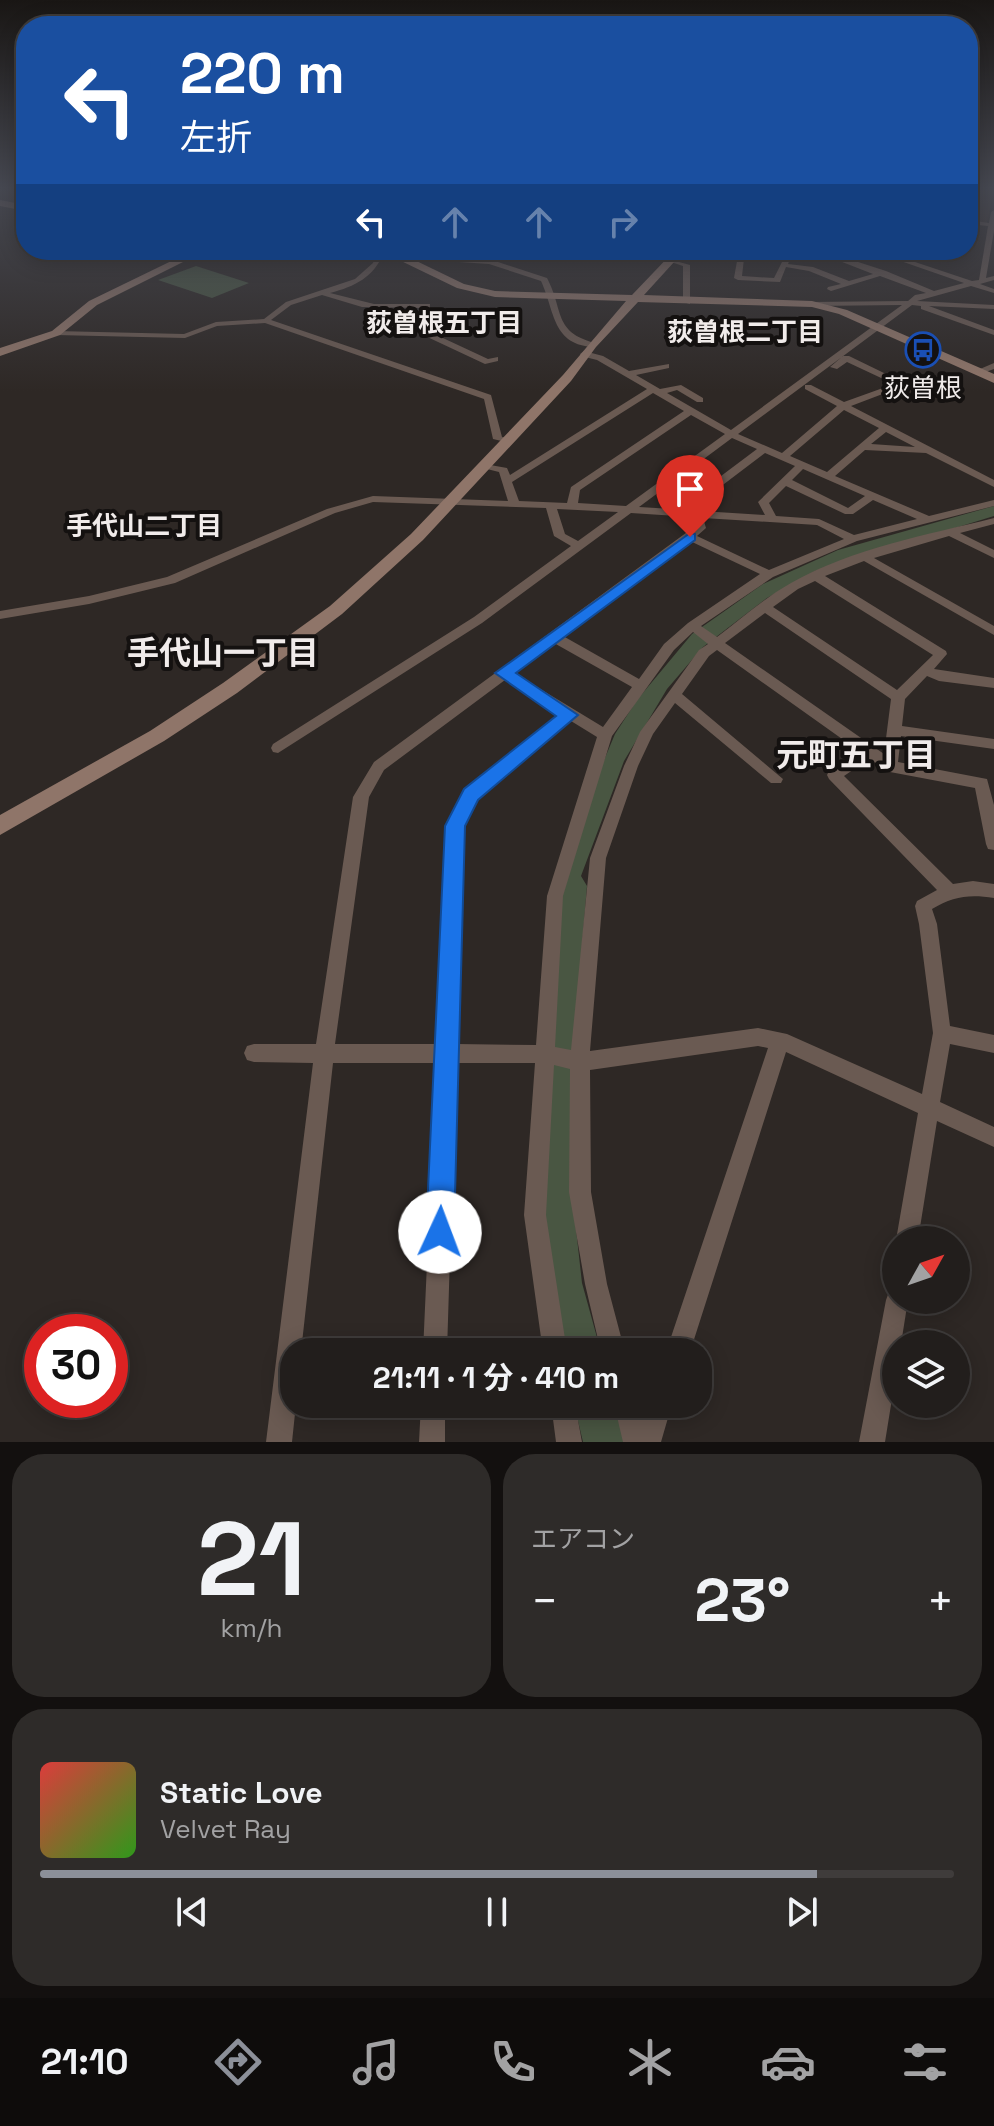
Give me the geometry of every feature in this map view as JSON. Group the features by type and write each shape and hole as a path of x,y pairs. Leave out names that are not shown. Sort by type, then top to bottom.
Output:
{"street":[{"path":"982,281 986,256"},
{"path":"56,333 93,303 181,260"},
{"path":"266,321 288,303 353,284 377,267 379,260"},
{"path":"408,260 474,290 687,302 912,303 994,307"},
{"path":"460,260 490,262 544,280 557,323 588,350 654,392 735,436 929,520 994,555"},
{"path":"0,826 157,736 286,648 380,572 567,378 588,350 670,260 686,265 687,302"},
{"path":"741,260 738,278 777,280 786,260"},
{"path":"843,260 931,292"},
{"path":"900,260 994,291"},
{"path":"831,289 909,263"},
{"path":"784,265 810,269 849,284"},
{"path":"735,436 912,303 931,292 994,278"},
{"path":"323,293 345,302 384,309 427,306 426,316 409,325 488,362 495,359"},
{"path":"912,303 994,333"},
{"path":"812,304 843,312 994,379"},
{"path":"0,352 56,333 185,336 216,324 266,321 488,397 498,439 507,441"},
{"path":"278,748 478,620 626,510 846,358 915,390"},
{"path":"628,374 666,366"},
{"path":"977,372 994,366"},
{"path":"783,457 844,405 901,384"},
{"path":"509,480 654,392 678,387 700,400"},
{"path":"808,387 994,484"},
{"path":"572,506 575,489 689,412"},
{"path":"828,476 886,427"},
{"path":"863,447 930,450"},
{"path":"279,1442 324,1053 361,797 379,766 690,537 700,528 693,502 764,449"},
{"path":"483,465 503,470 515,504"},
{"path":"772,519 763,502 802,465"},
{"path":"787,482 849,512 872,496"},
{"path":"0,615 89,600 171,580 355,503 392,497 819,522 853,539"},
{"path":"553,1338 535,1215 555,896 605,735 669,647 692,626 769,574 853,539 994,503"},
{"path":"550,505 560,536 578,545"},
{"path":"610,1338 596,1284 580,1192 580,1061 598,858 631,766 647,732 673,694 717,641 794,586 865,557 994,521"},
{"path":"690,537 769,574"},
{"path":"865,557 994,631"},
{"path":"816,576 941,654 898,697 890,766"},
{"path":"764,607 898,697"},
{"path":"692,626 717,641 867,753 890,766 982,783 994,844"},
{"path":"556,638 639,685"},
{"path":"926,671 939,676 994,683"},
{"path":"504,673 605,735"},
{"path":"673,694 776,779"},
{"path":"436,1338 455,826 471,795 569,715"},
{"path":"894,730 994,744"},
{"path":"867,753 834,775 948,890"},
{"path":"910,1226 942,1033 923,906 948,890 969,887 994,891"},
{"path":"942,1033 994,1044"},
{"path":"254,1053 545,1054 580,1061 758,1037 780,1040 994,1137"},
{"path":"683,1338 780,1040"},
{"path":"872,1442 895,1314"},
{"path":"432,1442 433,1418"},
{"path":"565,1418 569,1442"},
{"path":"630,1418 636,1442"},
{"path":"648,1442 656,1418"}],"green space":[{"path":"196,266 249,283 212,298 158,280"},
{"path":"994,506 994,516 815,571 767,598 703,647 667,689 624,761 581,876 587,886 575,1031 575,1220 582,1283 597,1338 559,1338 547,1257 544,1172 562,897 602,765 615,734 637,700 692,634 763,584 838,550"},
{"path":"577,1418 618,1418 625,1442 583,1442"}],"place":[{"name":"荻曽根","path":"923,350"}],"district":[{"name":"荻曽根五丁目","path":"444,323"},
{"name":"荻曽根二丁目","path":"745,332"},
{"name":"手代山二丁目","path":"144,526"},
{"name":"手代山一丁目","path":"223,653"},
{"name":"元町五丁目","path":"856,755"}],"route":[{"path":"440,1232 455,826 471,795 569,715 504,673 556,638 690,537"}]}
